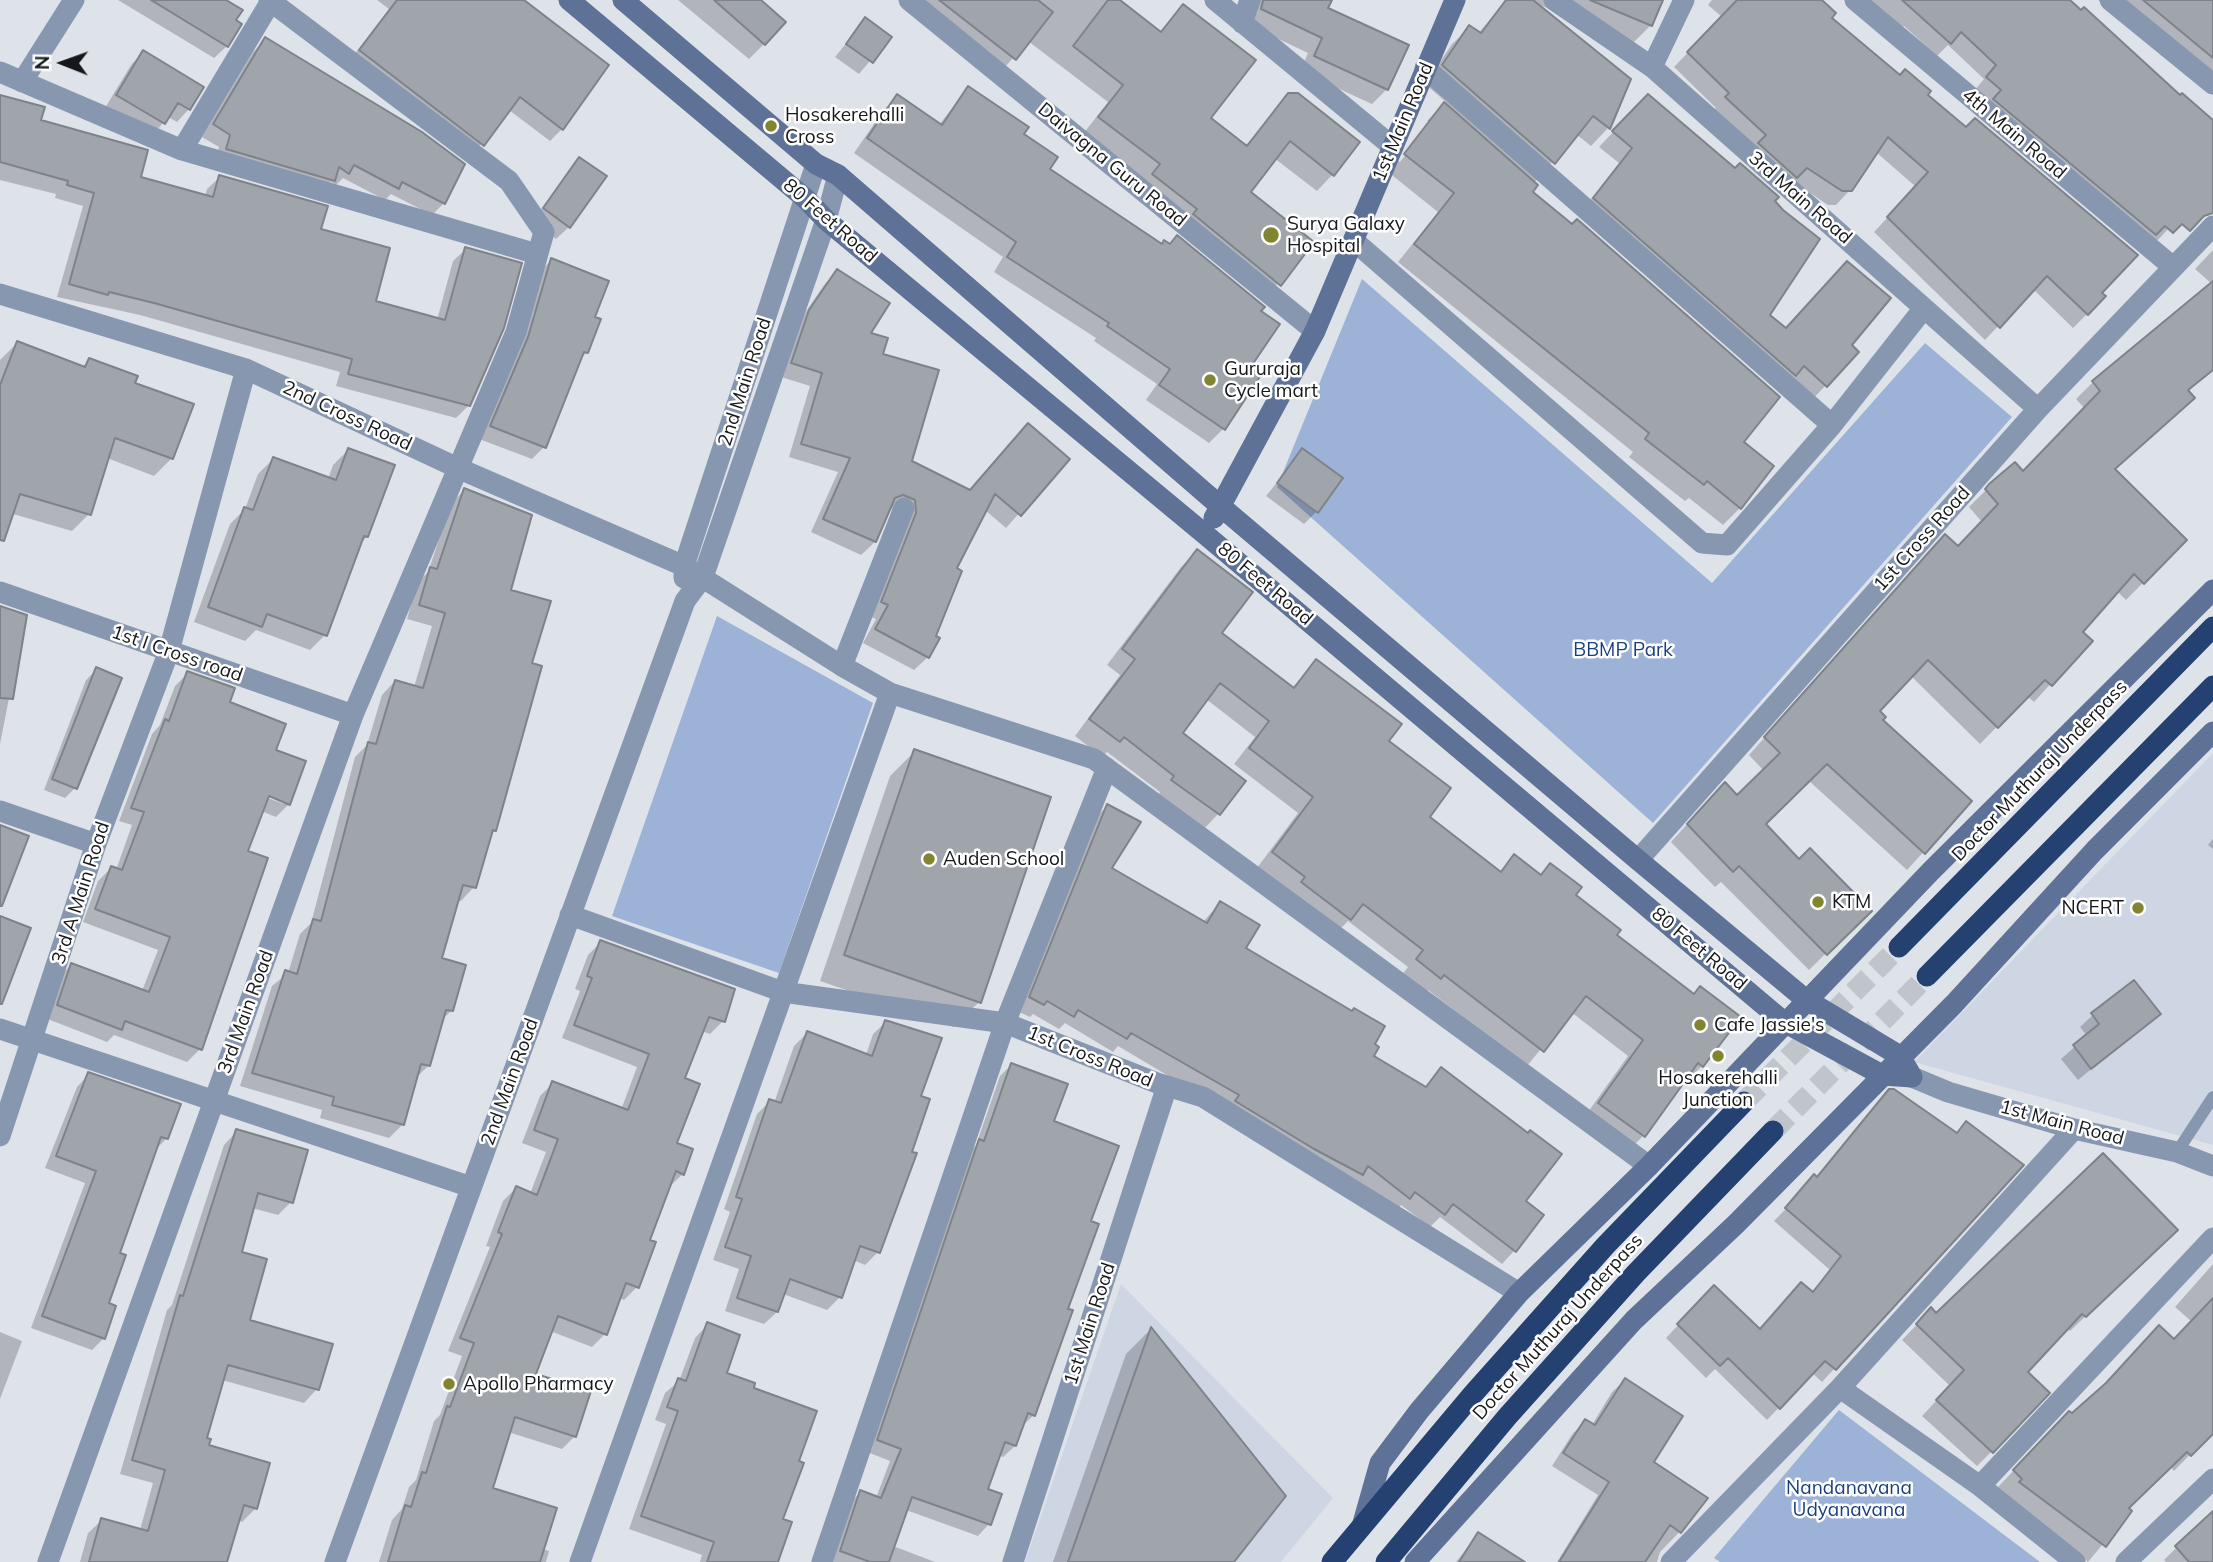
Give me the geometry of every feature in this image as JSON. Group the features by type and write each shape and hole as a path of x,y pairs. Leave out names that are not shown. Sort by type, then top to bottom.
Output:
{"highway":[{"name":"Doctor Muthuraj Underpass","path":"1899,947 2213,627"},
{"path":"1927,976 2213,686"},
{"name":"Doctor Muthuraj Underpass","path":"1332,1562 1363,1523 1598,1255 1744,1102"},
{"name":"Doctor Muthuraj Underpass","path":"1386,1562 1507,1418 1636,1273 1773,1131"}],"main road":[{"name":"80 Feet Road","path":"569,0 806,199 826,220 1207,536 1784,1022 1882,1076 1912,1077"},
{"name":"80 Feet Road","path":"622,0 816,164 838,175 1219,506 1638,860 1805,999 1900,1056 1912,1077"},
{"name":"1st Main Road","path":"1207,536 1219,506 1315,331 1455,0"},
{"path":"1363,1523 1380,1463 1419,1411 1519,1293 1649,1166 1805,999 2213,590"},
{"path":"1415,1562 1634,1320 1736,1224 1882,1076 1954,1003 2095,850 2213,733"}],"street":[{"path":"22,82 74,0"},
{"name":"Daivagna Guru Road","path":"909,0 1315,331"},
{"path":"1215,0 1393,147"},
{"path":"1242,23 1250,0"},
{"name":"3rd Main Road","path":"1554,0 1652,67 2038,408"},
{"path":"1652,67 1684,0"},
{"name":"4th Main Road","path":"1855,0 2173,267"},
{"path":"2110,0 2213,84"},
{"path":"182,150 270,1"},
{"name":"3rd Main Road","path":"48,1562 353,715 460,469 516,332 544,232 509,181 270,1"},
{"path":"1425,68 1832,425"},
{"path":"0,72 182,150 537,254"},
{"name":"2nd Main Road","path":"685,601 684,566 816,164"},
{"name":"2nd Main Road","path":"335,1562 685,601 704,577 826,220 838,175"},
{"name":"1st Cross Road","path":"1638,860 2038,408 2213,226"},
{"path":"1354,241 1702,543 1727,545 1832,425 1924,308"},
{"name":"2nd Cross Road","path":"0,294 246,369 460,469 684,566 842,666 890,692"},
{"name":"3rd A Main Road","path":"0,1136 96,844 169,651 246,369"},
{"path":"842,666 904,508"},
{"name":"1st I Cross road","path":"0,592 353,715"},
{"path":"580,1562 890,692 1094,759 1649,1166"},
{"path":"570,915 783,992 1005,1023 1107,768"},
{"path":"0,811 96,844"},
{"name":"1st Cross Road","path":"822,1562 1005,1023 1167,1086 1203,1097 1519,1293"},
{"path":"0,1029 471,1186"},
{"name":"1st Main Road","path":"1912,1077 1948,1092 2074,1129 2177,1152 2213,1166"},
{"name":"1st Main Road","path":"1013,1562 1167,1086"},
{"path":"1674,1561 1840,1388 2074,1129"},
{"path":"1980,1486 2213,1238"},
{"path":"1840,1388 1980,1486 2075,1562"},
{"path":"2126,1562 2213,1479"}],"lane":[{"path":"2177,1152 2213,1097"}],"shaded area":[{"name":"NCERT","path":"2213,753 2213,1145 1914,1062"},
{"path":"1121,1284 1333,1498 1281,1562 1025,1562"}],"green space":[{"name":"BBMP Park","path":"1362,279 1712,583 1925,343 2012,417 1653,823 1277,487"},
{"path":"717,616 873,703 779,973 612,916"},
{"name":"Nandanavana Udyanavana","path":"1839,1410 2040,1562 1720,1562 1714,1558"}],"building":[{"path":"151,0 226,0 243,10 236,20 242,24 228,47"},
{"path":"397,0 524,0 609,65 563,130 520,97 484,146 359,50"},
{"path":"714,0 761,0 786,22 765,45"},
{"path":"939,0 1038,0 1053,12 1016,60"},
{"path":"1108,0 1120,0 1161,32 1183,4 1256,60 1211,118 1247,146 1288,93 1298,93 1360,142 1334,176 1290,141 1251,192 1314,242 1281,286 1193,214 1197,209 1152,174 1160,164 1098,117 1123,85 1073,46"},
{"path":"1263,0 1332,0 1328,8 1409,45 1388,90 1314,56 1322,38 1261,9"},
{"path":"1506,0 1533,0 1631,79 1610,129 1593,116 1555,164 1442,65 1469,25 1481,33"},
{"path":"1590,0 1663,0 1652,26"},
{"path":"1737,0 1822,0 1836,13 1832,18 1900,75 1905,69 1931,91 1928,95 1966,127 1975,118 2138,255 2102,293 2106,296 2088,315 2047,276 2000,328 1887,217 1928,172 1888,137 1852,191 1842,191 1807,168 1797,178 1758,143 1766,135 1725,97 1729,93 1687,52"},
{"path":"1902,0 2070,0 2081,10 2084,7 2180,95 2182,93 2213,120 2213,213 2204,216 2190,231 2182,224 2173,233 2165,226 2156,235 1993,99 2001,90 1986,77 1996,65 1961,32 1951,44"},
{"path":"2143,0 2213,0 2213,58"},
{"path":"865,17 892,37 873,63 846,44"},
{"path":"265,37 422,132 465,164 445,204 402,182 399,189 354,165 349,174 339,167 335,181 226,149 230,135 213,124"},
{"path":"143,50 204,87 190,110 178,103 165,124 116,95"},
{"path":"968,86 1029,127 1024,134 1058,157 1050,169 1162,244 1164,240 1170,244 1177,235 1265,307 1261,311 1280,324 1250,368 1261,375 1225,430 1159,385 1170,369 1107,326 1109,323 1007,257 1016,242 867,138 897,94 942,125"},
{"path":"1648,94 1735,168 1740,163 1779,197 1775,201 1783,210 1820,239 1770,315 1786,328 1847,261 1891,298 1852,345 1859,352 1827,387 1804,366 1796,376 1593,198 1632,148 1612,131"},
{"path":"0,95 45,107 41,120 148,150 141,177 213,197 219,175 328,206 321,229 390,248 376,301 445,320 465,247 522,263 504,328 470,406 348,374 352,359 154,303 109,292 108,295 69,284 94,193 67,185 68,181 0,162"},
{"path":"1444,102 1538,185 1533,192 1572,224 1577,219 1780,397 1744,442 1774,466 1741,509 1707,481 1704,485 1645,439 1649,433 1414,244 1454,193 1404,154"},
{"path":"579,157 607,176 570,228 543,208"},
{"path":"551,258 609,281 595,317 601,319 588,353 584,352 546,448 490,426 528,337"},
{"path":"837,269 890,303 871,333 888,338 883,354 939,370 912,461 970,490 1028,423 1070,459 1021,516 995,494 957,568 962,571 936,636 940,638 929,658 875,629 888,605 881,602 916,513 915,500 903,495 895,498 876,542 823,519 850,458 801,444 822,373 791,363 809,310"},
{"path":"2213,281 2213,370 2188,390 2195,398 2115,469 2187,540 2144,584 2134,574 2083,632 2093,641 2052,686 2045,680 1998,728 1928,660 1880,711 1886,717 1883,720 1972,801 1925,854 1827,764 1766,824 1799,859 1810,848 1872,911 1827,955 1739,866 1733,872 1687,824 1725,782 1737,795 1780,753 1764,737 1945,534 1958,546 1998,504 1985,489 1989,484 2015,462 2023,471 2100,391 2092,381"},
{"path":"17,341 85,367 89,358 138,376 135,383 194,404 173,459 115,438 91,515 20,494 4,541 0,540 0,385"},
{"path":"348,448 395,465 368,537 364,536 327,636 267,614 262,627 208,607 244,507 253,510 273,457 336,480"},
{"path":"1302,448 1343,478 1318,513 1277,483"},
{"path":"464,488 532,515 511,590 551,601 532,663 542,666 496,831 493,830 476,888 463,885 442,958 466,965 453,1011 446,1010 430,1066 421,1064 404,1125 332,1105 334,1097 252,1073 285,970 297,974 313,919 321,921 368,742 376,744 395,680 423,688 445,613 419,605 430,567 437,569"},
{"path":"1197,549 1253,592 1222,633 1294,688 1316,659 1402,724 1389,741 1451,788 1430,817 1501,872 1514,854 1541,875 1550,863 1582,887 1576,895 1621,930 1617,935 1694,994 1700,986 1741,1017 1703,1067 1698,1063 1645,1137 1598,1103 1643,1040 1586,996 1544,1052 1444,975 1441,979 1416,959 1423,950 1363,904 1351,920 1301,882 1305,877 1272,852 1313,797 1249,748 1269,721 1220,683 1183,733 1246,781 1220,815 1171,780 1174,776 1124,737 1120,742 1089,719 1135,659 1122,649"},
{"path":"0,606 27,615 13,699 0,698"},
{"path":"96,667 122,678 77,789 52,779"},
{"path":"187,671 235,688 230,702 286,724 276,750 306,761 290,805 269,796 248,851 268,858 202,1050 125,1021 122,1030 57,1005 71,963 149,992 170,937 95,909 111,866 122,870 144,812 131,808 165,719 169,721"},
{"path":"914,749 1051,797 981,1003 844,955"},
{"path":"1107,804 1141,822 1112,868 1207,923 1220,901 1260,925 1246,948 1352,1011 1354,1008 1385,1026 1375,1044 1379,1047 1374,1056 1426,1087 1441,1067 1528,1133 1530,1130 1562,1154 1526,1201 1544,1215 1516,1252 1453,1204 1445,1215 1415,1192 1410,1199 1368,1166 1363,1175 1314,1149 1235,1101 1239,1095 1131,1033 1127,1039 1078,1010 1074,1017 1047,1001 1044,1005 1029,997"},
{"path":"0,825 29,836 2,906 0,906"},
{"path":"0,916 31,928 2,1004 0,1004"},
{"path":"600,940 735,989 725,1022 709,1017 685,1078 700,1084 677,1143 693,1149 684,1175 676,1171 650,1240 656,1242 639,1288 626,1283 607,1335 558,1316 536,1374 591,1391 576,1437 515,1417 493,1488 557,1508 540,1562 388,1562 405,1505 411,1507 422,1472 426,1473 447,1406 450,1407 474,1343 460,1338 502,1234 498,1232 516,1186 537,1195 558,1139 534,1130 552,1081 628,1110 649,1054 574,1025 592,978 587,976"},
{"path":"2134,980 2161,1014 2091,1069 2073,1045 2099,1024 2091,1013"},
{"path":"885,1020 942,1038 921,1096 930,1099 912,1152 917,1153 880,1253 860,1246 842,1298 790,1279 778,1312 737,1298 751,1256 725,1247 742,1199 736,1197 769,1099 781,1103 807,1031 872,1056"},
{"path":"1011,1063 1068,1084 1054,1121 1119,1146 1091,1221 1099,1224 1068,1309 1073,1310 1035,1416 1028,1413 1016,1446 1005,1442 988,1489 1002,1494 991,1525 912,1497 889,1562 870,1562 840,1551 860,1490 881,1498 901,1449 877,1440 979,1139 984,1141"},
{"path":"88,1072 181,1104 168,1139 161,1137 120,1253 126,1255 109,1303 116,1306 105,1339 42,1316 96,1171 56,1156"},
{"path":"1889,1089 1894,1089 1957,1133 1966,1121 2024,1165 1836,1370 1825,1361 1780,1409 1728,1358 1720,1366 1677,1324 1714,1285 1760,1329 1801,1282 1813,1292 1841,1256 1785,1208 1814,1174 1817,1177"},
{"path":"236,1129 308,1150 293,1203 258,1193 242,1252 267,1259 250,1320 333,1344 319,1390 228,1365 207,1438 211,1439 209,1445 270,1463 257,1509 244,1505 227,1562 89,1562 101,1518 148,1531 165,1470 132,1460 180,1295 183,1296"},
{"path":"2103,1153 2178,1230 2086,1317 2082,1314 2028,1372 2050,1393 1993,1453 1936,1400 1964,1370 1916,1324 1931,1307 1936,1313"},
{"path":"2213,1298 2213,1434 2191,1456 2187,1452 2129,1508 2132,1511 2106,1547 2019,1482 2022,1479 2013,1470 2069,1411 2072,1413 2106,1383 2159,1325 2174,1339"},
{"path":"707,1322 740,1335 727,1373 755,1383 754,1388 817,1411 799,1461 804,1463 783,1519 792,1522 778,1562 707,1562 714,1542 641,1516 678,1411 667,1407 678,1378 686,1381"},
{"path":"1151,1327 1286,1496 1234,1562 1068,1562"},
{"path":"1625,1378 1683,1416 1654,1462 1708,1498 1681,1533 1670,1525 1645,1562 1559,1562 1609,1482 1563,1453 1585,1419 1595,1425"},
{"path":"2213,1511 2213,1562 2189,1562 2175,1546"},
{"path":"1478,1532 1525,1562 1459,1562"}],"tunnel":[{"path":"1744,1102 1899,947"},
{"path":"1773,1131 1927,976"}],"place":[{"name":"Hosakerehalli Cross","path":"771,126"},
{"name":"Surya Galaxy Hospital","path":"1271,235"},
{"name":"Gururaja Cycle mart","path":"1210,380"},
{"name":"Auden School","path":"929,859"},
{"name":"KTM","path":"1818,902"},
{"name":"NCERT","path":"2138,908"},
{"name":"Cafe Jassie's","path":"1700,1025"},
{"name":"Hosakerehalli Junction","path":"1718,1056"},
{"name":"Apollo Pharmacy","path":"449,1384"}]}
